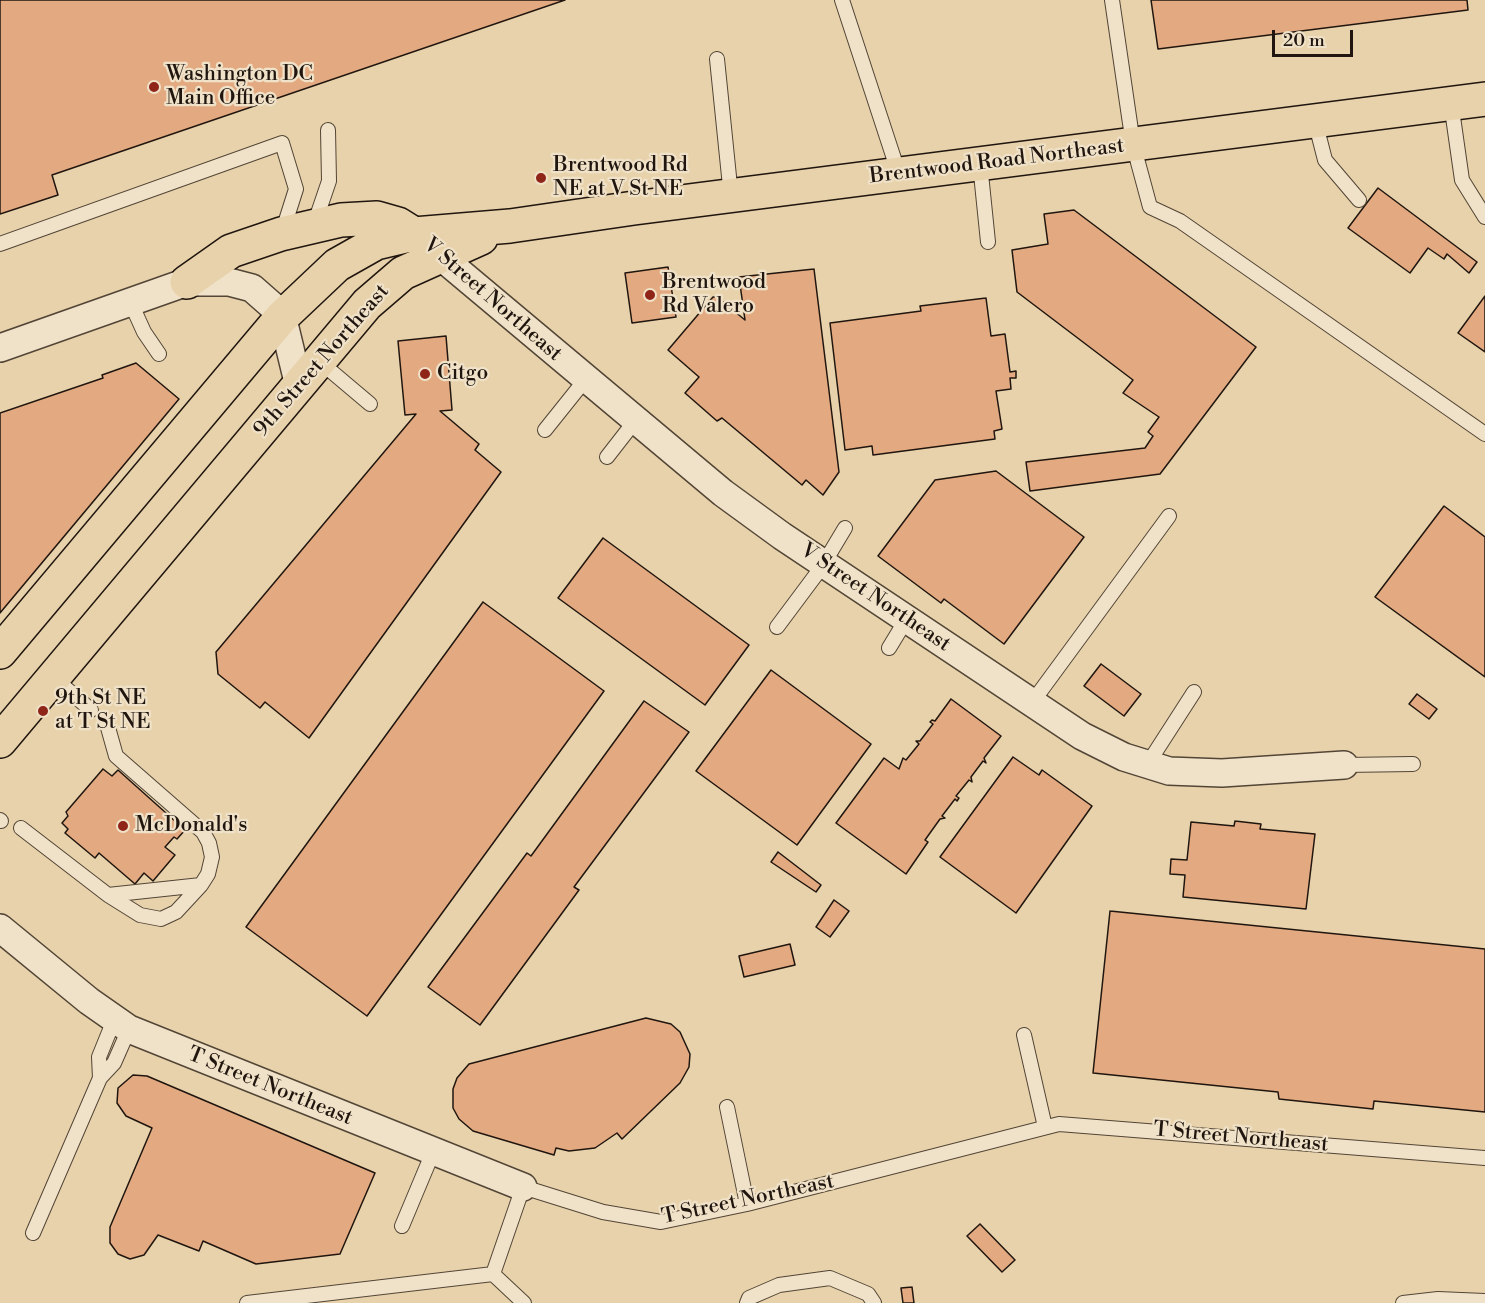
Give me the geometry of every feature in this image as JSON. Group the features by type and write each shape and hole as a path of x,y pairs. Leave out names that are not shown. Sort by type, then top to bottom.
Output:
{"main road":[{"name":"Brentwood Road Northeast","path":"510,226 1485,99"},
{"path":"187,282 231,251 314,226 368,217 389,220 414,234"},
{"path":"0,652 281,318 321,279 351,255 388,238 510,226"},
{"name":"9th Street Northeast","path":"0,741 367,304 391,280 439,255 510,226"}],"street":[{"name":"V Street Northeast","path":"414,234 585,380 723,493 823,564 1031,704 1104,748 1169,771 1195,772 1344,765"},
{"path":"0,348 187,282 229,282 252,288 270,302 281,318 309,374"},
{"name":"T Street Northeast","path":"0,928 121,1024 523,1187"}],"lane":[{"path":"842,0 899,174"},
{"path":"1112,0 1133,144 1150,207 1180,221 1485,434"},
{"path":"717,59 731,196"},
{"path":"1451,103 1462,180 1485,217"},
{"path":"1315,121 1325,160 1359,200"},
{"path":"314,226 329,181 328,130"},
{"path":"0,244 282,143 296,189 282,234"},
{"path":"980,164 988,242"},
{"path":"130,301 144,332 159,354"},
{"path":"309,374 370,404"},
{"path":"545,430 585,380"},
{"path":"607,457 635,421"},
{"path":"1031,704 1169,516"},
{"path":"777,627 823,564 845,528"},
{"path":"889,648 906,620"},
{"path":"53,677 92,710"},
{"path":"1147,765 1194,692"},
{"path":"21,828 108,895 140,915 162,919 176,912 201,885 208,874 212,857 209,843 203,832 116,756 107,724"},
{"name":"V Street Northeast","path":"1344,765 1413,764"},
{"path":"108,895 201,885"},
{"path":"33,1233 100,1078 114,1063 121,1024"},
{"path":"1024,1035 1045,1127"},
{"path":"727,1107 747,1204"},
{"name":"T Street Northeast","path":"523,1187 603,1212 661,1222 747,1204 1059,1124 1485,1158"},
{"path":"402,1227 433,1152"},
{"path":"493,1274 523,1187"},
{"path":"247,1303 493,1274 524,1303"},
{"path":"747,1303 749,1298 779,1285 830,1278 868,1294 874,1303"},
{"path":"1403,1303 1485,1301"}],"building":[{"name":"Washington DC Main Office","path":"0,0 565,0 52,175 58,195 0,214"},
{"path":"1151,0 1467,0 1468,10 1158,49"},
{"path":"1378,188 1477,262 1469,273 1447,254 1444,259 1428,248 1410,273 1348,228"},
{"path":"1074,210 1256,347 1160,474 1030,491 1026,462 1145,448 1153,436 1148,432 1159,417 1123,393 1133,380 1017,292 1012,250 1048,244 1044,214"},
{"path":"668,267 676,317 632,323 625,273"},
{"path":"814,269 839,472 823,495 806,480 802,485 722,418 717,421 685,393 699,377 668,350 713,297 717,297 745,320 739,277"},
{"path":"1485,296 1485,352 1458,333"},
{"path":"986,298 991,336 1005,334 1010,372 1016,371 1016,378 1010,378 1011,389 996,391 1002,429 994,431 995,439 873,455 872,446 845,450 830,323 921,311 920,306"},
{"path":"446,336 452,410 440,411 479,444 475,450 501,472 309,738 265,702 260,708 218,674 216,652 416,414 405,415 398,341"},
{"path":"136,363 179,399 0,613 0,413 103,378 102,375"},
{"path":"996,471 1084,537 1004,644 944,599 941,603 878,556 935,480"},
{"path":"1444,506 1485,537 1485,677 1375,597"},
{"path":"603,538 749,645 705,705 558,598"},
{"path":"483,602 604,691 367,1016 246,927"},
{"path":"1101,664 1141,694 1124,716 1084,686"},
{"path":"771,670 871,744 797,845 696,771"},
{"path":"1417,694 1437,709 1429,719 1409,704"},
{"path":"951,699 1001,736 984,758 986,763 983,761 971,777 972,782 969,780 956,796 959,798 957,801 955,799 942,816 945,818 940,819 925,840 928,842 906,874 836,823 884,758 899,769 903,758 906,760 919,744 916,741 920,741 933,724 930,722 935,721"},
{"path":"644,701 689,732 574,887 579,890 480,1025 428,987 527,853 531,856"},
{"path":"1013,757 1039,775 1042,770 1092,806 1016,913 940,857"},
{"name":"McDonald's","path":"103,769 112,776 118,770 185,830 165,847 175,855 153,881 144,873 135,884 99,853 95,858 65,833 68,829 62,823 68,816 66,812"},
{"path":"1235,821 1261,824 1260,829 1315,834 1306,909 1183,897 1185,875 1170,874 1171,859 1187,860 1191,822 1234,826"},
{"path":"778,852 821,885 816,892 771,862"},
{"path":"834,900 849,911 830,937 816,927"},
{"path":"1110,911 1485,949 1485,1112 1374,1101 1373,1109 1279,1099 1278,1092 1093,1073"},
{"path":"790,944 795,965 744,977 739,956"},
{"path":"646,1018 671,1024 680,1032 690,1054 689,1067 680,1083 622,1139 617,1133 595,1148 569,1151 556,1148 554,1155 473,1131 459,1119 453,1108 453,1089 457,1078 469,1064"},
{"path":"133,1075 147,1076 375,1173 340,1254 256,1264 203,1241 199,1251 158,1235 144,1255 130,1259 118,1254 110,1243 110,1227 152,1128 126,1116 117,1103 118,1088"},
{"path":"980,1224 1015,1260 1002,1272 967,1236"},
{"path":"912,1287 914,1303 903,1303 901,1288"}],"place":[{"name":"Washington DC Main Office","path":"154,87"},
{"name":"Brentwood Rd NE at V St NE","path":"541,178"},
{"name":"Brentwood Rd Valero","path":"650,295"},
{"name":"Citgo","path":"425,374"},
{"name":"9th St NE at T St NE","path":"43,711"},
{"name":"McDonald's","path":"123,826"}]}
